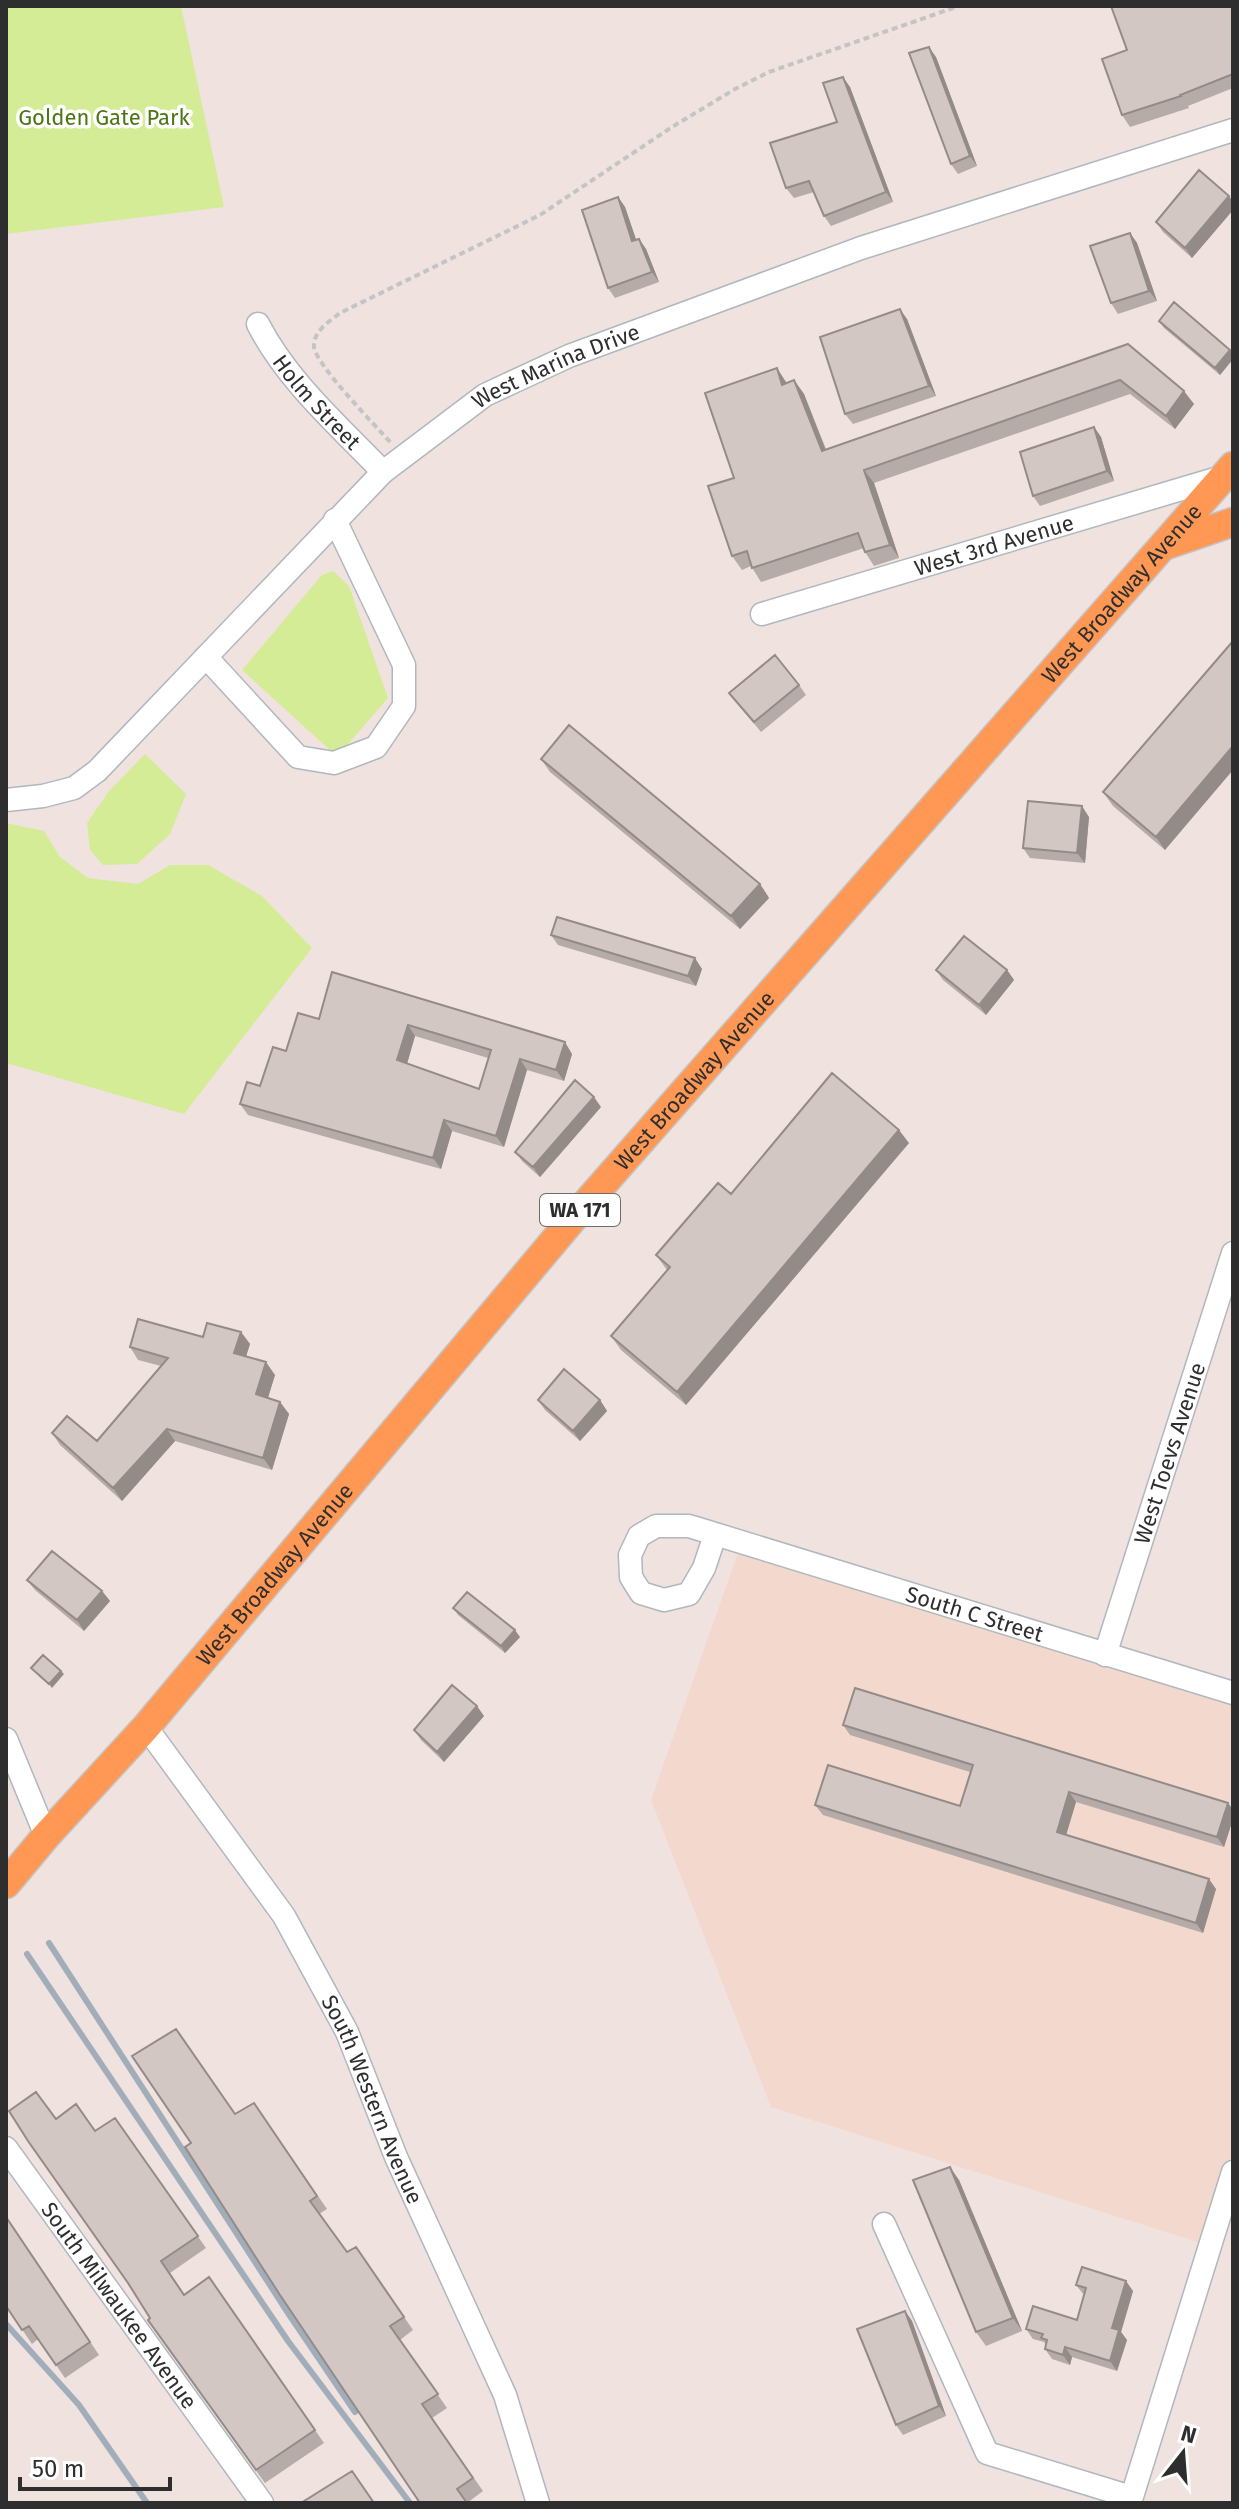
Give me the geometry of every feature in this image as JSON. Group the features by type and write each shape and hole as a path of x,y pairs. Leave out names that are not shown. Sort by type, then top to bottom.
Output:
{"main road":[{"name":"West Broadway Avenue","path":"6,1884 146,1727 575,1216 1229,471"},
{"path":"1165,546 1233,522"}],"street":[{"name":"West Marina Drive","path":"6,800 43,796 74,788 97,771 383,472 485,395 569,356 861,248 1233,130"},
{"name":"Holm Street","path":"258,324 306,392 383,472"},
{"name":"West 3rd Avenue","path":"762,614 1229,471"},
{"path":"206,657 298,757 334,763 376,747 404,706 404,665 335,520"},
{"name":"West Toevs Avenue","path":"1105,1655 1233,1253"},
{"name":"South C Street","path":"715,1535 1233,1693"},
{"name":"South Western Avenue","path":"146,1727 284,1916 347,2032 396,2157 505,2395 538,2503"},
{"path":"6,1739 46,1836"},
{"name":"South Milwaukee Avenue","path":"6,2148 262,2503"},
{"path":"884,2224 987,2453 1130,2500 1233,2172"}],"path":[{"path":"403,456 320,363 314,346 320,329 340,313 540,215 735,89 769,72 959,6"}],"shaded area":[{"path":"741,1544 1233,1693 1233,2170 1210,2246 771,2107 651,1800"}],"green space":[{"name":"Golden Gate Park","path":"6,6 181,6 224,207 6,234"},
{"path":"333,571 349,586 388,698 342,751 332,752 242,670 322,575"},
{"path":"145,754 186,794 170,834 137,864 103,865 90,850 87,823 109,791"},
{"path":"6,823 44,831 60,857 88,878 138,884 170,865 208,865 262,896 312,948 184,1114 6,1063"}],"building":[{"path":"1111,6 1233,6 1233,74 1181,96 1122,115 1102,59 1127,50"},
{"path":"929,47 970,156 951,164 909,53"},
{"path":"843,77 886,192 824,216 809,181 786,188 770,143 837,122 823,83"},
{"path":"1199,170 1229,196 1185,248 1156,222"},
{"path":"618,197 632,241 639,239 652,272 608,288 582,210"},
{"path":"1130,233 1149,291 1111,303 1090,246"},
{"path":"1174,302 1230,350 1215,368 1159,321"},
{"path":"900,309 929,386 845,414 820,337"},
{"path":"1128,344 1184,391 1166,416 1120,380 864,470 890,545 865,552 858,533 752,568 747,551 732,556 708,486 734,478 705,393 777,368 782,385 794,380 822,451"},
{"path":"1094,427 1107,471 1033,496 1020,452"},
{"path":"1233,641 1233,746 1156,837 1103,792"},
{"path":"775,655 799,685 754,722 729,693"},
{"path":"569,725 760,884 731,916 541,759"},
{"path":"1028,801 1082,806 1077,853 1023,848"},
{"path":"557,917 695,958 688,976 551,935"},
{"path":"964,936 1007,970 979,1005 936,970"},
{"path":"332,972 565,1042 556,1070 520,1059 496,1136 444,1120 433,1158 240,1104 247,1082 260,1086 273,1047 286,1051 298,1013 319,1019","holes":["408,1025 491,1050 479,1089 397,1060"]},
{"path":"832,1073 899,1130 677,1392 611,1336 670,1267 656,1255 718,1183 731,1194"},
{"path":"575,1080 594,1097 533,1167 515,1152"},
{"path":"138,1319 203,1337 207,1323 241,1332 234,1353 266,1362 256,1394 280,1402 263,1458 167,1429 113,1488 52,1433 67,1416 97,1441 168,1358 130,1347"},
{"path":"564,1369 600,1400 573,1431 538,1400"},
{"path":"52,1551 102,1591 77,1620 27,1580"},
{"path":"467,1592 515,1630 501,1646 453,1608"},
{"path":"43,1655 61,1671 49,1684 31,1668"},
{"path":"452,1685 477,1706 437,1752 414,1730"},
{"path":"855,1688 1228,1803 1217,1837 1069,1792 1057,1832 1209,1879 1196,1923 815,1805 828,1765 960,1806 973,1765 843,1725"},
{"path":"176,2029 235,2114 254,2103 317,2196 310,2201 347,2252 356,2247 404,2317 390,2326 438,2394 422,2404 473,2478 457,2489 467,2503 420,2503 185,2147 191,2143 132,2056"},
{"path":"36,2092 56,2119 76,2104 95,2131 115,2118 198,2236 161,2261 184,2295 209,2277 315,2430 256,2470 148,2320 150,2318 128,2283 9,2111"},
{"path":"950,2167 1013,2318 976,2332 913,2180"},
{"path":"6,2217 90,2342 56,2365 29,2326 22,2330 6,2306"},
{"path":"1082,2267 1126,2281 1112,2328 1119,2330 1110,2361 1065,2347 1063,2355 1045,2349 1047,2340 1041,2338 1043,2334 1026,2329 1033,2306 1077,2320 1086,2288 1076,2285"},
{"path":"905,2311 939,2406 896,2425 857,2329"},
{"path":"352,2471 374,2503 301,2503"}],"railway":[{"path":"49,1943 355,2412"},
{"path":"27,1954 288,2341 410,2503"},
{"path":"6,2324 79,2405 147,2503"}]}
